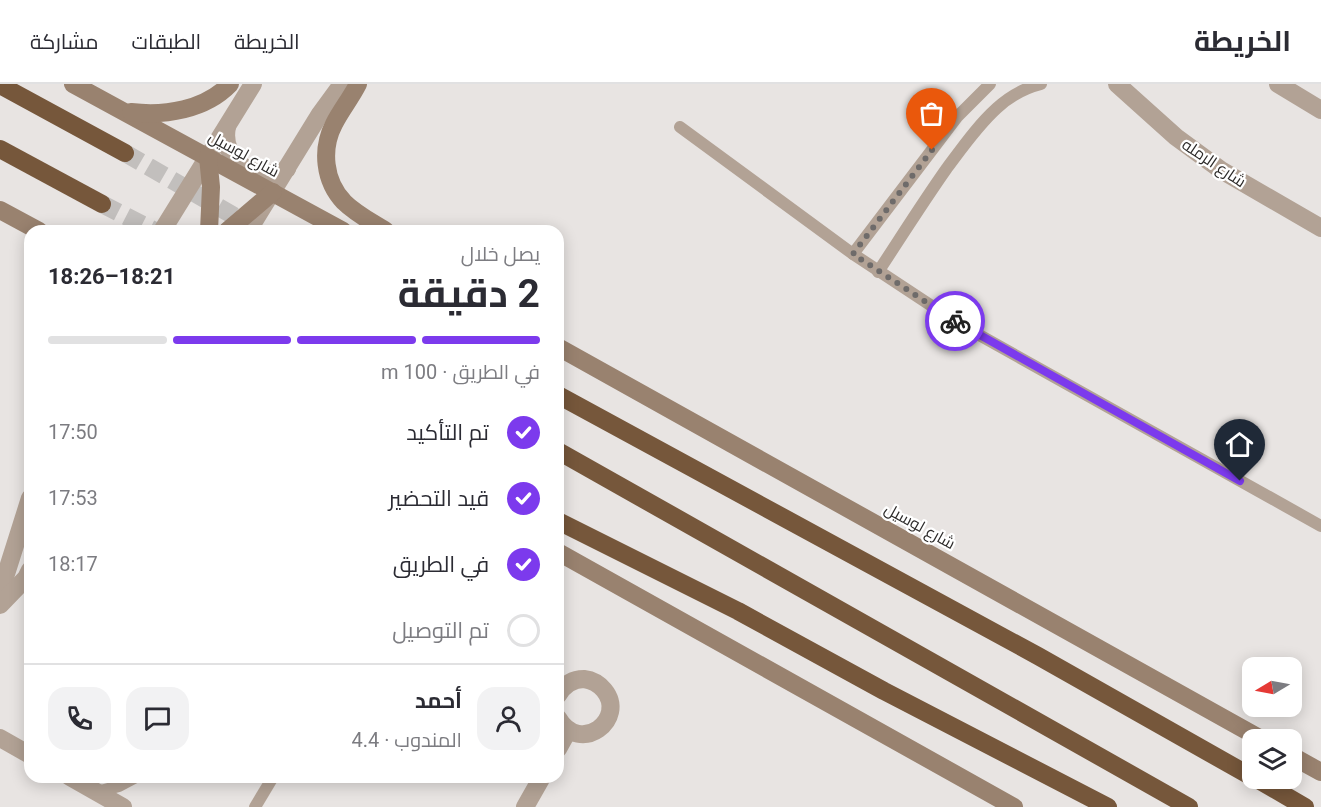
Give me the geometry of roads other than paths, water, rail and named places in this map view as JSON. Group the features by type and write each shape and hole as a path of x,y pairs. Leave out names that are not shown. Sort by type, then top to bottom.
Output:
{"highway":[{"path":"0,85 125,153"},
{"path":"0,149 102,204"},
{"path":"564,398 1038,657 1242,772"},
{"path":"564,454 1189,807"},
{"path":"564,524 738,611 884,691 1108,807"},
{"path":"1273,789 1305,807"}],"street":[{"name":"شارع لوسيل","path":"73,84 333,225"},
{"path":"126,111 150,114 190,107 214,97 230,84"},
{"path":"166,225 253,84"},
{"path":"252,225 320,114 342,84"},
{"path":"358,84 333,125 328,139 327,172 337,194 345,203 377,225"},
{"name":"شارع الرمله","path":"1114,84 1176,137 1221,170 1321,228"},
{"path":"1278,84 1321,110"},
{"path":"227,127 226,148 240,163 261,174 270,175 287,169"},
{"path":"208,157 211,187 209,225"},
{"path":"234,225 273,192"},
{"path":"0,210 28,225"},
{"name":"شارع لوسيل","path":"564,350 1243,729"},
{"path":"0,593 24,517"},
{"path":"564,555 1014,807"},
{"path":"0,604 24,580"},
{"path":"564,688 568,683 586,679 599,685 606,692 610,700 610,709 608,718 599,729 582,735 564,726"},
{"path":"0,738 24,752"},
{"path":"1302,762 1321,772"},
{"path":"81,783 123,807"},
{"path":"525,807 539,783"}],"lane":[{"path":"853,254 957,117 990,84"},
{"path":"878,272 916,213 985,120 1012,97 1041,84"},
{"path":"680,127 878,272 956,322 1321,526"},
{"path":"97,792 125,783"},
{"path":"255,807 269,783"}],"tunnel":[{"path":"125,153 250,225"},
{"path":"102,204 143,225"}]}
